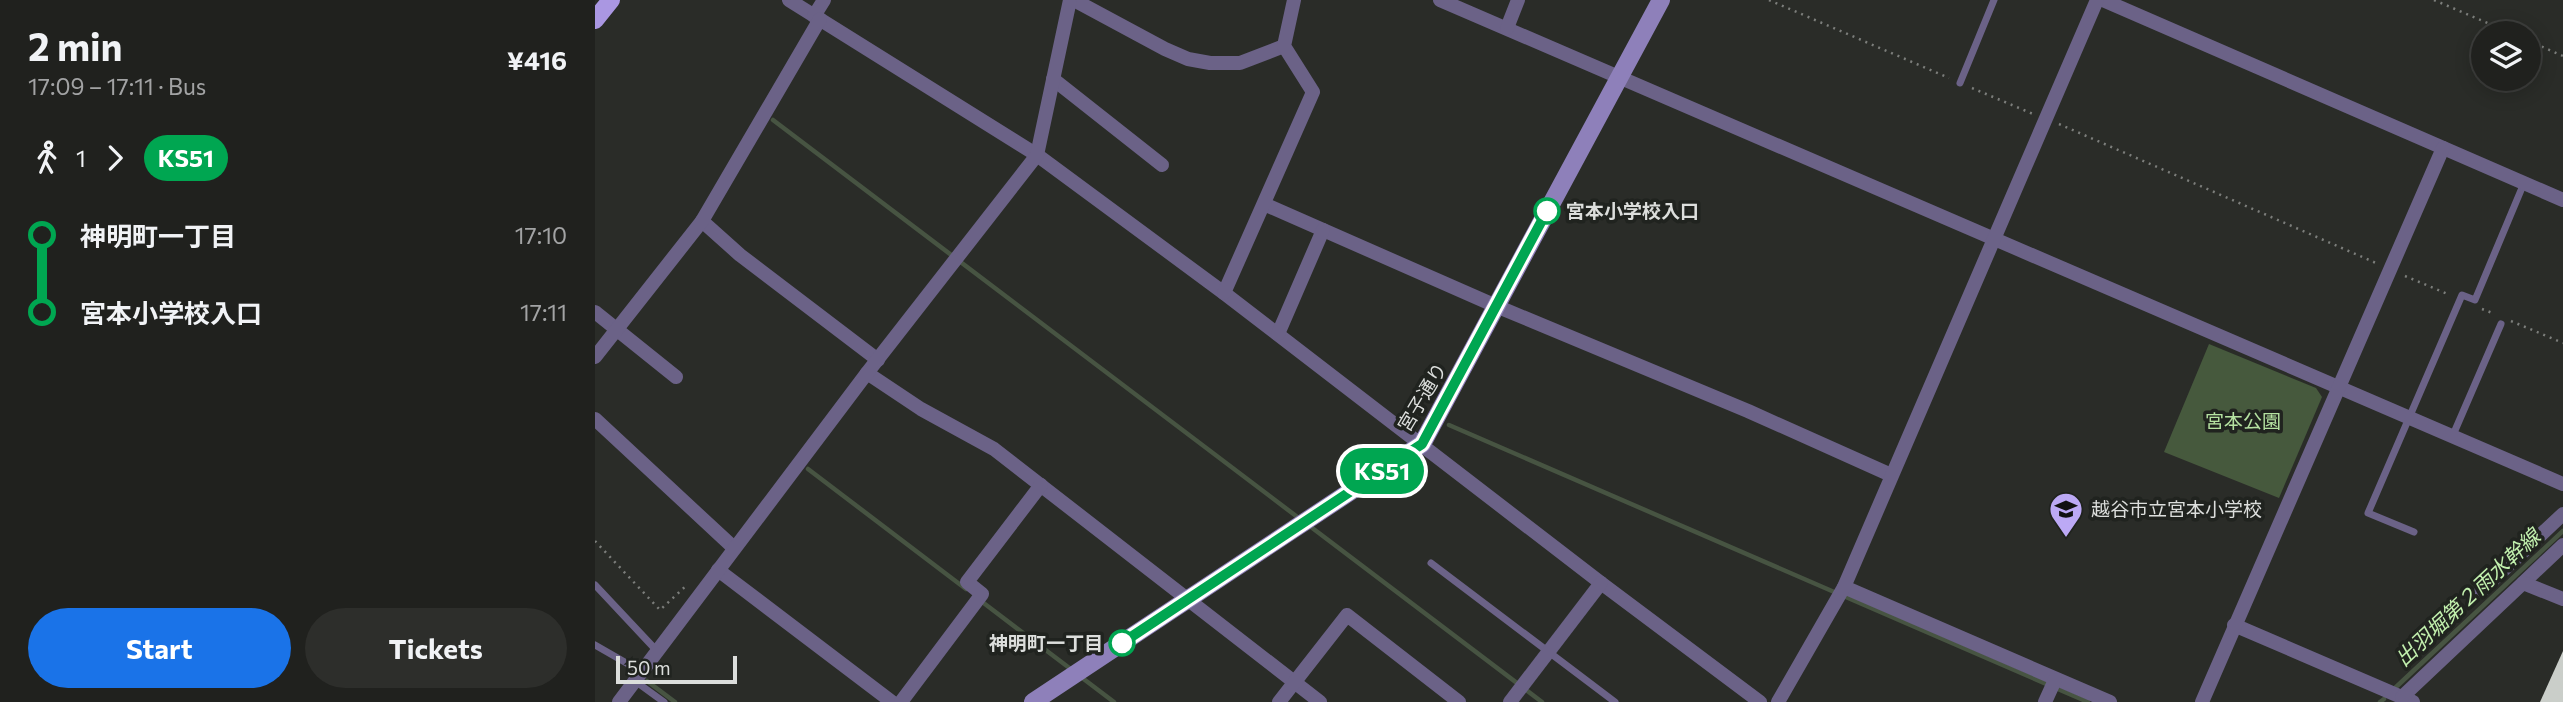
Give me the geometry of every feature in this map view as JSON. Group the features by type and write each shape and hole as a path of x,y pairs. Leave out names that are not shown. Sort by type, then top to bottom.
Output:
{"main road":[{"path":"595,20 611,0"}],"street":[{"path":"789,0 1037,155 1224,293 1760,702"},
{"path":"595,357 702,221 817,18 824,0"},
{"path":"619,702 867,373 1037,155 1072,0 1188,59 1210,63 1240,63 1284,46"},
{"path":"1224,293 1313,92 1284,46 1294,0"},
{"path":"1440,0 2563,484"},
{"path":"1507,28 1517,0"},
{"name":"宮子通り","path":"1033,702 1422,444 1661,0"},
{"path":"1778,702 1844,587 2097,0"},
{"path":"2103,0 2563,200"},
{"path":"1053,79 1162,165"},
{"path":"2202,702 2443,148"},
{"path":"1264,204 1891,475"},
{"path":"702,221 740,255 878,360"},
{"path":"1278,334 1324,230"},
{"path":"595,312 676,377"},
{"path":"867,373 921,409 994,449 1320,702"},
{"path":"595,419 734,548"},
{"path":"901,702 982,594 967,582 1041,485"},
{"path":"2481,591 2563,514"},
{"path":"2234,625 2407,700 2563,545"},
{"path":"716,574 892,702"},
{"path":"1510,702 1601,583"},
{"path":"2523,583 2563,599"},
{"path":"1844,587 2110,702"},
{"path":"1279,702 1347,615 1459,702"},
{"path":"2045,702 2055,680"}],"lane":[{"path":"1960,83 1994,0"},
{"path":"2414,532 2368,513 2460,299 2462,295 2475,300 2524,183"},
{"path":"2453,435 2501,324"},
{"path":"1431,563 1615,702"},
{"path":"595,585 657,651"},
{"path":"595,645 638,676 664,702"}],"path":[{"path":"1769,0 2563,343"},
{"path":"2434,0 2483,21"},
{"path":"2541,46 2563,56"},
{"path":"595,541 660,610 703,569 716,574"}],"green space":[{"name":"宮本公園","path":"2209,344 2316,388 2322,397 2279,498 2164,452"}],"building":[{"path":"2563,651 2563,702 2540,702"}],"waterway":[{"path":"773,120 1300,519"},
{"path":"1449,425 2088,702"},
{"path":"808,469 966,589"},
{"path":"1307,524 1542,702"},
{"name":"出羽堀第２雨水幹線","path":"2395,688 2563,531"},
{"path":"981,601 1072,670"},
{"path":"1081,677 1114,702"},
{"path":"647,681 675,702"},
{"name":"出羽堀第２雨水幹線","path":"2380,702 2384,699"}],"bus line":[{"name":"KS51","path":"1122,643 1422,444 1547,211"}],"place":[{"name":"宮本小学校入口","path":"1547,211"},
{"name":"越谷市立宮本小学校","path":"2066,539"},
{"name":"神明町一丁目","path":"1122,643"}]}
